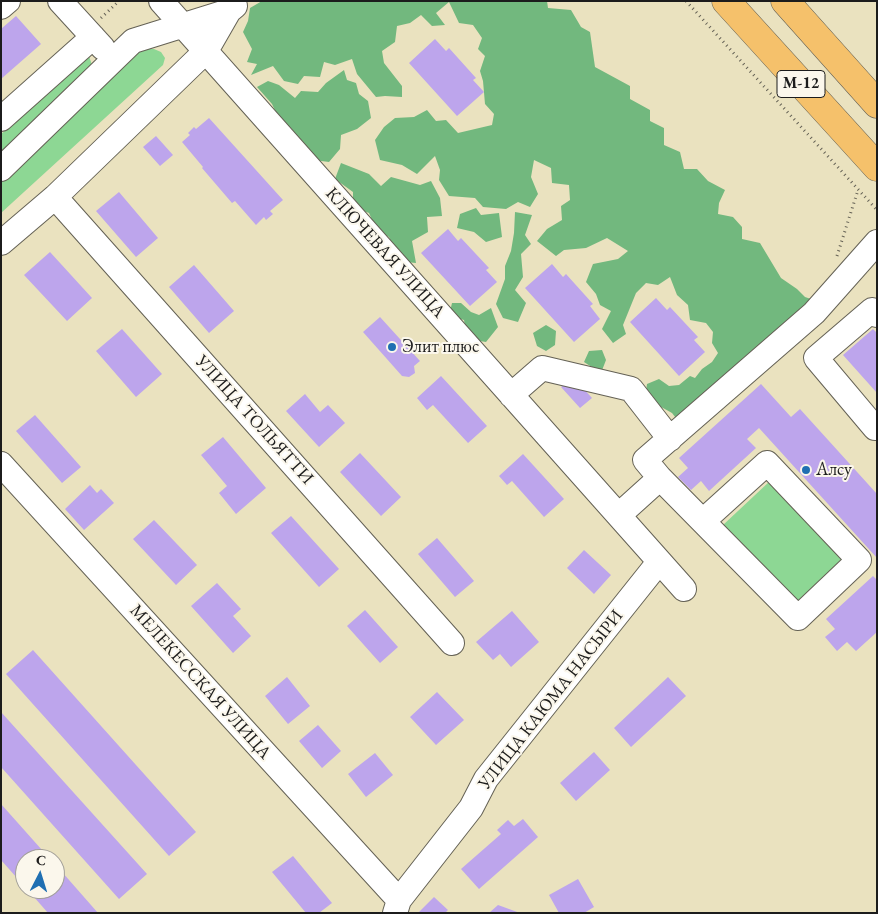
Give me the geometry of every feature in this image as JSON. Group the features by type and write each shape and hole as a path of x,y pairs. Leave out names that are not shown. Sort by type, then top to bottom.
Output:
{"main road":[{"name":"М-12","path":"726,1 877,167"},
{"name":"М-12","path":"786,1 877,104"}],"street":[{"path":"1,7 8,1"},
{"path":"60,1 114,59"},
{"name":"КЛЮЧЕВАЯ УЛИЦА","path":"161,1 684,589"},
{"path":"1,169 133,41 235,6"},
{"path":"1,244 55,197 206,51 235,6"},
{"path":"1,119 93,36"},
{"name":"УЛИЦА ТОЛЬЯТТИ","path":"55,197 452,643"},
{"path":"702,521 767,463 859,560 798,618 702,521 660,478 645,460 814,313 877,242"},
{"path":"877,315 872,310 816,358 875,428 877,428"},
{"path":"814,313 837,339"},
{"path":"512,395 542,368 631,390 670,439"},
{"name":"МЕЛЕКЕССКАЯ УЛИЦА","path":"1,464 397,906"},
{"path":"619,515 660,478"},
{"name":"УЛИЦА КАЮМА НАСЫРИ","path":"397,906 471,808 486,779 659,562"}],"path":[{"path":"686,1 877,210"},
{"path":"836,260 858,190"}],"green space":[{"path":"262,1 547,1 548,8 571,10 581,27 590,32 595,67 630,86 630,99 650,110 650,121 664,128 664,145 680,152 684,169 697,169 708,181 725,190 719,203 718,214 733,217 742,227 742,239 760,243 781,278 805,297 814,300 742,359 742,368 679,422 672,413 645,398 647,384 659,379 669,386 679,385 690,376 695,378 702,369 712,362 718,353 712,343 713,332 706,323 690,320 688,305 677,295 670,277 658,285 646,283 636,293 623,325 626,334 613,343 602,329 611,311 600,305 596,294 586,282 593,264 618,259 628,251 607,238 586,248 564,250 556,256 537,241 547,229 562,220 561,206 570,200 569,185 552,183 551,168 534,160 531,177 538,194 530,207 518,202 506,209 483,207 475,198 449,196 439,180 440,170 435,156 417,174 402,165 380,160 375,140 384,127 395,118 414,117 427,110 436,121 446,120 458,133 492,125 494,114 485,104 480,71 485,56 478,49 482,38 473,25 459,23 449,2 436,13 445,25 432,26 421,15 410,23 397,26 395,42 382,51 384,63 402,86 402,97 376,97 357,74 352,59 335,65 324,62 320,77 304,76 298,84 284,81 273,66 251,75 257,64 247,62 252,49 243,32 248,21 250,8"},
{"path":"146,48 161,52 165,58 163,65 1,213 1,180 126,55"},
{"path":"89,56 92,65 1,153 1,134 17,121 17,109"},
{"path":"344,70 347,80 356,83 359,94 368,101 371,118 357,129 341,135 340,149 329,162 314,160 296,143 292,129 279,119 272,104 257,87 268,81 279,85 295,98 301,91 318,92 326,83"},
{"path":"341,163 369,174 381,186 391,177 420,185 431,181 440,198 442,216 427,217 428,232 412,241 416,263 406,262 395,253 389,237 377,231 369,213 353,207 353,192 335,179"},
{"path":"476,208 481,215 499,213 502,237 486,242 474,232 457,228 460,214"},
{"path":"515,212 532,215 525,235 531,244 521,254 523,277 515,290 526,303 518,322 503,318 496,304 505,279 505,266 511,251"},
{"path":"452,303 461,303 471,312 479,315 491,308 498,327 486,342 467,339 464,320 449,316"},
{"path":"546,325 556,331 555,345 546,351 537,346 533,333"},
{"path":"602,350 606,360 601,373 584,362 589,351"},
{"path":"770,481 845,561 799,605 723,525"}],"building":[{"path":"16,16 41,44 1,79 1,29"},
{"path":"435,39 446,51 449,48 476,78 473,80 484,92 457,116 409,63"},
{"path":"209,118 283,200 270,211 273,214 266,220 264,217 256,225 235,201 232,203 182,142 190,135 188,133 194,127 196,129"},
{"path":"156,136 173,155 160,166 143,147"},
{"path":"119,192 158,238 136,257 96,211"},
{"path":"448,229 458,241 461,238 489,268 486,270 497,282 470,306 421,253"},
{"path":"50,252 92,298 67,321 24,275"},
{"path":"552,264 563,277 566,274 593,304 590,306 600,319 574,342 525,288"},
{"path":"194,265 234,311 209,333 169,287"},
{"path":"656,298 667,310 670,307 698,337 694,340 705,352 679,376 630,322"},
{"name":"Элит плюс","path":"380,317 420,361 414,366 415,373 409,377 402,376 363,332"},
{"path":"122,329 162,374 136,397 96,351"},
{"path":"873,329 877,333 877,393 843,355"},
{"path":"441,376 487,426 468,443 433,405 427,410 417,398"},
{"path":"573,377 592,398 580,408 561,387"},
{"path":"761,384 791,417 800,409 877,494 877,558 759,428 747,439 756,448 709,491 701,481 691,490 678,477 688,468 679,458"},
{"path":"305,394 320,412 328,405 345,423 319,447 286,411"},
{"path":"35,415 81,467 62,483 16,431"},
{"path":"223,437 266,488 236,514 219,493 227,486 201,455"},
{"path":"360,453 401,497 381,516 340,472"},
{"path":"523,454 564,499 544,517 512,481 507,485 499,476"},
{"path":"90,485 97,493 101,489 114,503 84,530 65,509"},
{"path":"291,516 339,569 319,587 271,533"},
{"path":"154,520 197,565 176,585 133,539"},
{"path":"437,538 474,581 455,597 418,554"},
{"path":"584,550 611,575 594,594 567,568"},
{"path":"873,576 877,580 877,632 856,651 847,642 837,651 825,637 835,629 826,619"},
{"path":"217,583 241,609 233,616 251,636 233,653 191,606"},
{"path":"365,610 398,647 380,663 347,626"},
{"path":"512,611 539,642 511,667 500,654 493,660 476,642"},
{"path":"33,650 196,832 169,856 6,674"},
{"path":"287,677 310,706 288,724 265,696"},
{"path":"668,677 686,696 631,747 614,728"},
{"path":"437,692 464,720 436,745 410,717"},
{"path":"1,712 147,874 119,899 1,767"},
{"path":"318,725 341,751 322,768 299,741"},
{"path":"594,752 610,770 576,801 560,783"},
{"path":"375,753 393,775 366,797 348,774"},
{"path":"1,804 41,849 15,849 15,876 1,860"},
{"path":"523,819 538,837 479,889 461,869 501,834 497,830 508,820 514,826"},
{"path":"293,856 332,903 319,913 306,913 272,872"},
{"path":"65,875 98,913 48,913 36,899 65,899"},
{"path":"578,879 594,907 584,913 559,913 549,895"},
{"path":"434,897 448,910 445,913 418,913"},
{"path":"498,905 520,913 489,913"}],"place":[{"name":"Элит плюс","path":"392,347"},
{"name":"Алсу","path":"806,470"}]}
